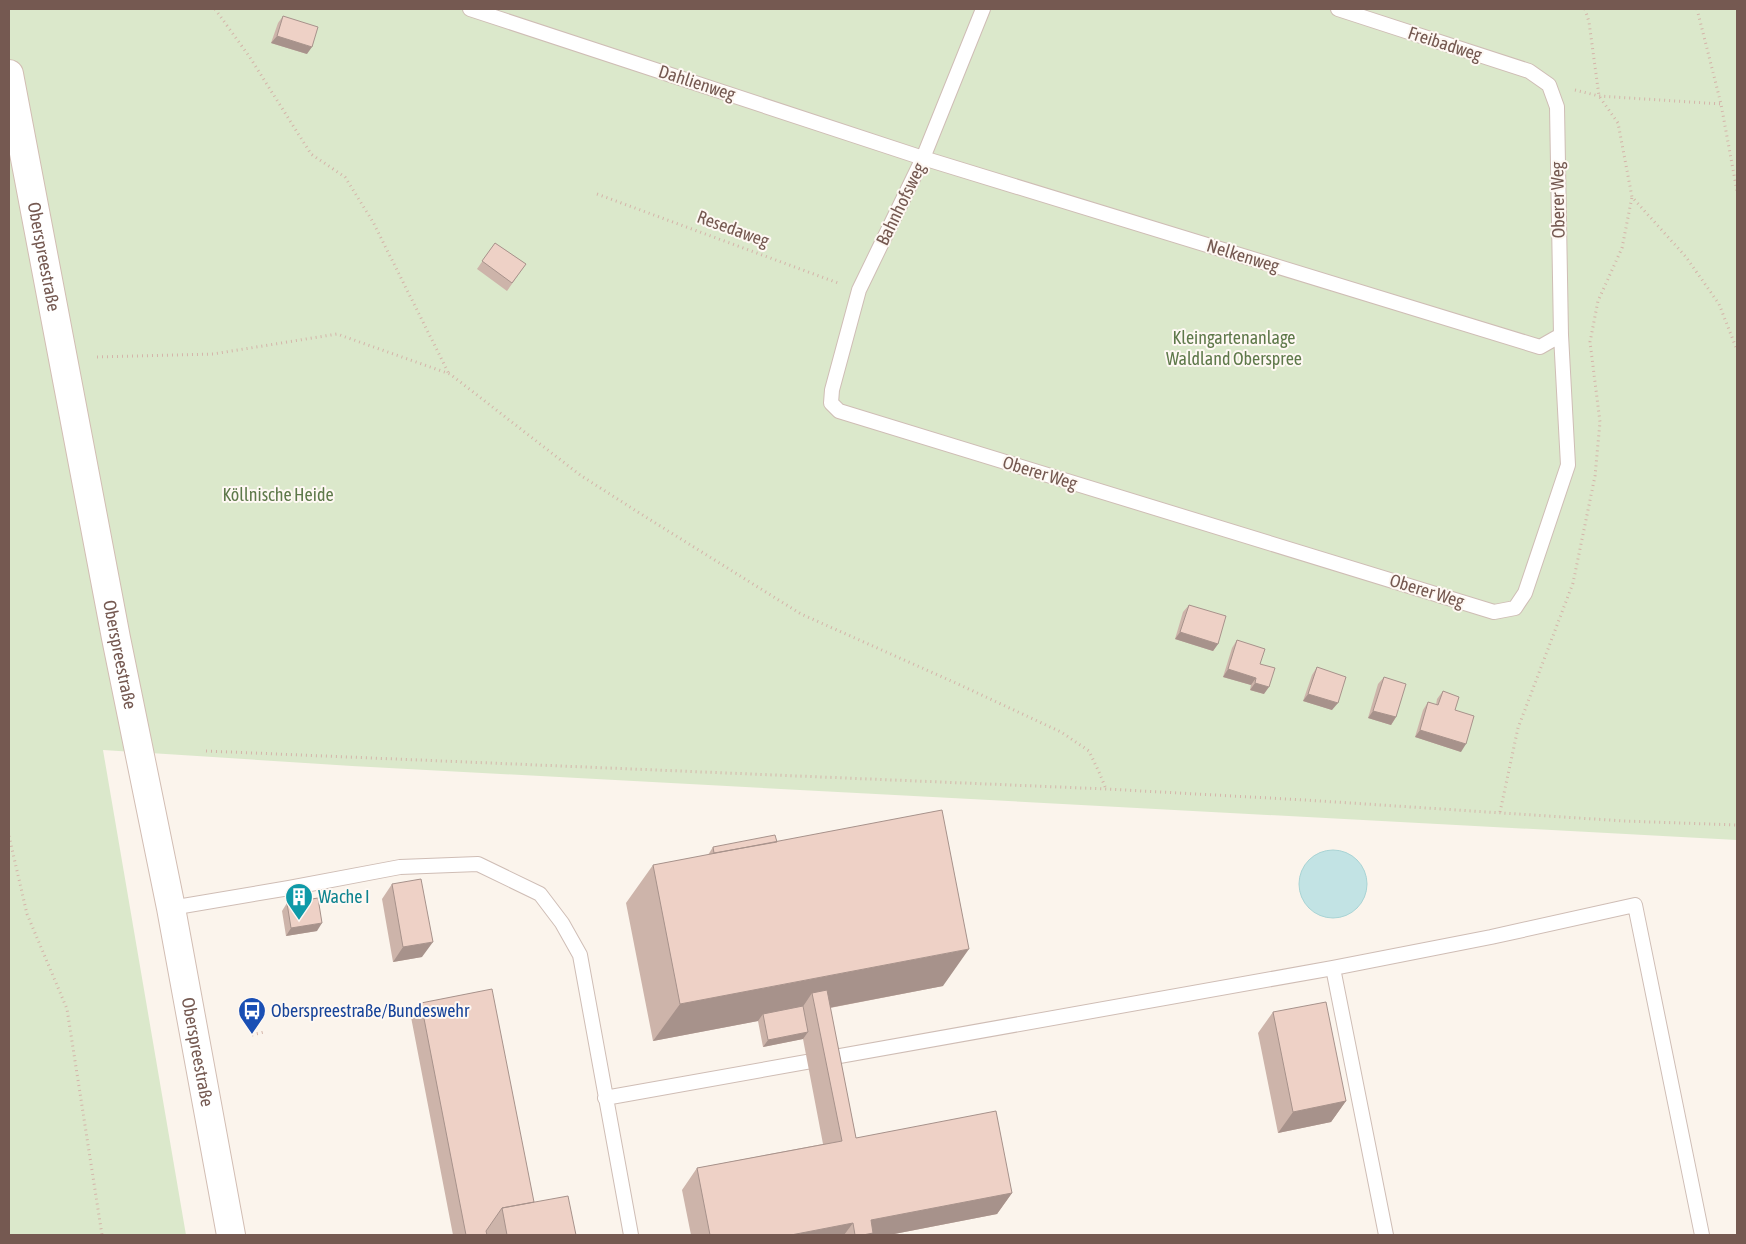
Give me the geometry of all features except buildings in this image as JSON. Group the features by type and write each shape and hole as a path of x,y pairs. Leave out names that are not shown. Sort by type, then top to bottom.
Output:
{"main road":[{"name":"Oberspreestraße","path":"9,74 116,638 171,908 231,1235"}],"lane":[{"name":"Dahlienweg","path":"470,9 923,158"},
{"name":"Bahnhofsweg","path":"831,403 832,390 859,290 923,158 983,9"},
{"name":"Freibadweg","path":"1338,9 1529,71 1549,85"},
{"name":"Oberer Weg","path":"831,403 839,411 848,414 1494,612 1515,608 1525,593 1568,465 1561,335 1557,108 1549,85"},
{"name":"Nelkenweg","path":"923,158 1540,347 1561,335"},
{"path":"171,908 400,867 478,864 540,894 562,923 580,955 631,1235"},
{"path":"606,1098 1333,968 1491,937 1634,905 1702,1235"},
{"path":"1333,968 1386,1235"}],"path":[{"path":"214,9 249,56 311,154 345,177 373,222 450,374"},
{"path":"1586,9 1599,96 1618,123 1632,197 1686,257 1719,304 1737,350"},
{"path":"1697,9 1721,104 1737,191"},
{"path":"1599,96 1721,104"},
{"name":"Resedaweg","path":"597,194 859,290"},
{"path":"97,357 213,354 337,334 450,374 580,474 801,614 1061,732 1088,751 1100,772 1106,789"},
{"path":"206,751 1106,789 1295,799 1624,822 1737,825"},
{"path":"9,836 27,914 67,1009 102,1235"},
{"path":"252,1034 264,1032"}],"green space":[{"path":"9,9 1737,9 1737,840 352,766 103,750 186,1235 9,1235"}],"water":[{"path":"1326,850 1340,850 1352,855 1362,865 1367,877 1367,891 1362,903 1352,913 1340,918 1326,918 1314,913 1304,903 1299,891 1299,877 1304,865 1314,855"}],"place":[{"name":"Wache I","path":"299,921"},
{"name":"Oberspreestraße/Bundeswehr","path":"252,1035"}],"park label":[{"name":"Kleingartenanlage Waldland Oberspree","path":"1234,348"},
{"name":"Köllnische Heide","path":"278,495"}]}
